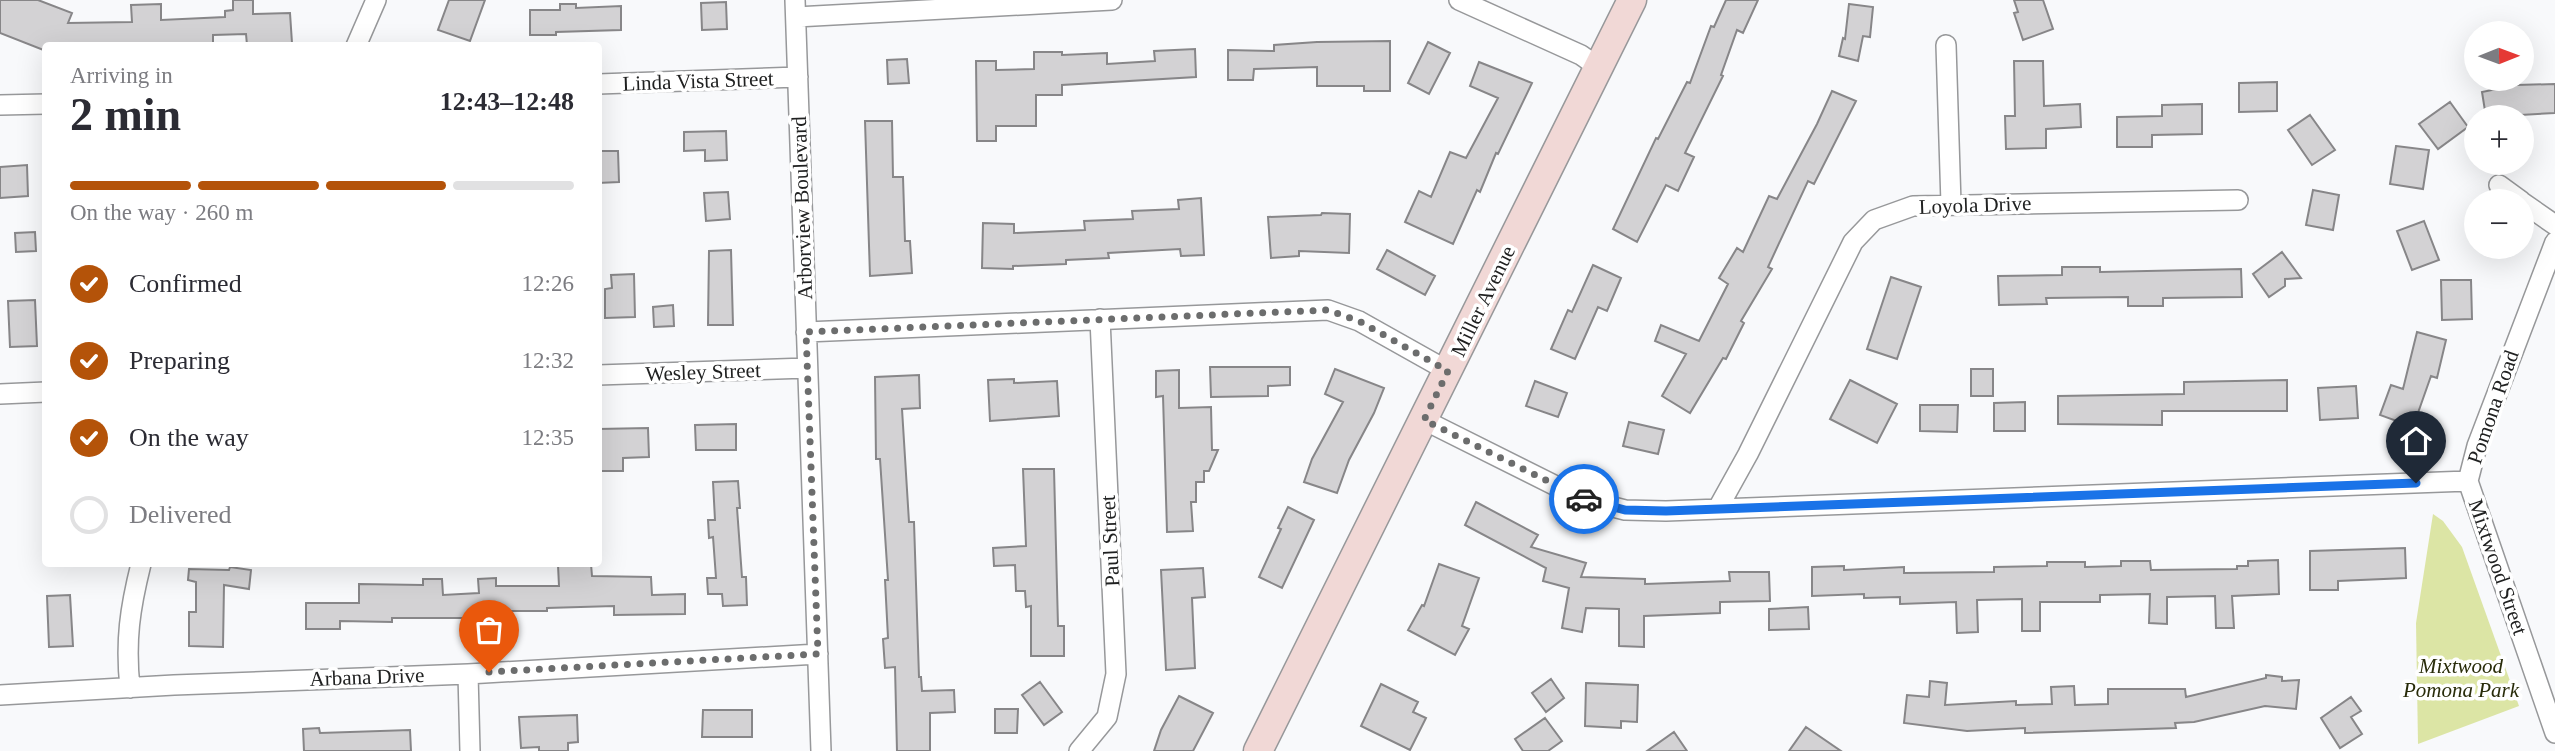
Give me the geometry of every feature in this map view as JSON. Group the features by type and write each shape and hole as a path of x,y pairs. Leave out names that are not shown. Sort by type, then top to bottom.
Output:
{"main road":[{"name":"Miller Avenue","path":"1258,751 1632,0"}],"street":[{"path":"358,42 376,0"},
{"path":"795,8 1112,0"},
{"path":"1458,0 1581,55 1598,67"},
{"name":"Arborview Boulevard","path":"795,8 821,751"},
{"path":"1946,45 1951,204"},
{"name":"Linda Vista Street","path":"602,84 797,77"},
{"path":"0,105 42,104"},
{"path":"2499,186 2503,189"},
{"name":"Loyola Drive","path":"1718,508 1748,454 1853,243 1874,220 1913,206 2238,200"},
{"path":"2534,211 2555,225"},
{"name":"Pomona Road","path":"1424,420 1582,499 1625,510 1666,511 2468,481 2477,446 2555,242"},
{"path":"806,332 1328,310 1359,321 1448,371"},
{"name":"Paul Street","path":"1079,751 1107,717 1116,674 1100,319"},
{"name":"Wesley Street","path":"602,375 807,368"},
{"path":"0,394 42,392"},
{"name":"Mixtwood Street","path":"2468,481 2555,733"},
{"path":"130,688 130,610 141,567"},
{"name":"Arbana Drive","path":"0,695 468,674 818,654"},
{"path":"468,674 470,751"}],"green space":[{"name":"Mixtwood Pomona Park","path":"2433,514 2443,521 2462,547 2519,706 2418,744 2416,623"}],"building":[{"path":"0,0 38,0 72,13 68,23 132,22 131,5 161,4 161,20 225,17 225,11 233,10 233,0 253,0 253,14 290,13 292,42 247,42 246,34 213,35 213,42 42,42 42,49 0,33"},
{"path":"449,0 485,0 470,41 438,30"},
{"path":"1726,0 1758,0 1743,33 1737,30 1721,75 1723,76 1685,153 1694,157 1678,191 1666,185 1637,242 1613,229 1656,138 1658,139 1687,82 1690,83 1711,26 1714,27"},
{"path":"2014,0 2043,0 2053,29 2023,40 2014,13 2018,12"},
{"path":"726,2 727,29 702,30 701,3"},
{"path":"560,4 576,4 576,8 621,6 621,30 530,35 530,10 560,10"},
{"path":"1849,4 1873,7 1870,37 1863,36 1858,61 1839,56 1843,38 1845,39"},
{"path":"1390,41 1390,91 1364,91 1364,86 1317,86 1317,67 1254,69 1253,80 1228,80 1228,50 1274,51 1274,45"},
{"path":"1428,42 1450,53 1429,94 1408,83"},
{"path":"1195,49 1196,77 1062,85 1062,95 1036,95 1036,126 996,126 996,141 977,141 976,61 996,61 996,70 1034,69 1034,52 1062,52 1062,55 1107,53 1107,64 1155,61 1154,51"},
{"path":"907,59 909,83 888,84 887,60"},
{"path":"2014,61 2043,61 2044,106 2080,104 2081,127 2046,129 2046,148 2006,149 2005,116 2015,116"},
{"path":"1479,62 1532,83 1498,154 1496,153 1480,192 1477,190 1453,244 1405,222 1419,191 1431,197 1450,152 1466,158 1498,98 1470,86"},
{"path":"2277,82 2277,111 2239,112 2239,83"},
{"path":"2555,84 2555,113 2534,114 2534,105 2484,105 2482,92 2534,91 2534,85"},
{"path":"1832,91 1856,101 1814,184 1808,181 1768,267 1772,269 1741,321 1744,323 1726,359 1723,358 1690,413 1662,396 1686,354 1655,341 1661,325 1699,341 1728,284 1719,278 1737,248 1743,252 1769,196 1777,199"},
{"path":"2450,102 2464,121 2464,130 2438,149 2419,124"},
{"path":"2202,104 2202,134 2152,135 2152,147 2117,147 2117,117 2162,116 2162,105"},
{"path":"2310,115 2335,150 2312,165 2288,130"},
{"path":"865,121 892,121 893,177 903,177 905,241 910,241 912,273 870,276"},
{"path":"726,131 727,160 705,161 705,150 684,151 684,132"},
{"path":"2396,146 2429,150 2423,189 2390,184"},
{"path":"602,151 618,151 619,182 602,183"},
{"path":"27,165 28,196 0,198 0,167"},
{"path":"2313,190 2339,195 2333,230 2306,225"},
{"path":"728,192 730,219 706,221 704,193"},
{"path":"1201,198 1204,255 1181,256 1180,249 1108,253 1109,258 1066,260 1066,264 1013,266 1013,269 982,268 983,223 1014,224 1014,233 1085,230 1084,221 1133,219 1132,211 1179,209 1178,200"},
{"path":"1350,214 1349,253 1299,251 1299,256 1271,258 1268,217"},
{"path":"2424,221 2439,260 2412,270 2397,231"},
{"path":"35,232 36,251 16,252 15,233"},
{"path":"731,250 733,325 708,325 709,251"},
{"path":"1387,250 1435,276 1425,295 1377,269"},
{"path":"2282,252 2301,278 2285,279 2285,286 2269,297 2253,274"},
{"path":"1593,265 1621,278 1607,311 1598,307 1575,359 1551,349 1568,310 1572,312"},
{"path":"2062,267 2100,267 2100,272 2241,269 2242,297 2163,298 2163,306 2128,306 2128,297 2046,298 2047,304 1999,305 1998,276 2062,275"},
{"path":"634,274 635,317 605,318 605,289 612,288 611,275"},
{"path":"1891,277 1921,287 1897,359 1867,349"},
{"path":"2441,280 2471,280 2472,319 2442,320"},
{"path":"35,300 37,346 10,347 8,301"},
{"path":"673,305 674,326 654,327 653,307"},
{"path":"2417,332 2446,340 2437,378 2431,376 2413,427 2380,415 2391,385 2403,389"},
{"path":"1210,367 1290,367 1290,385 1268,386 1268,396 1211,397"},
{"path":"1335,369 1384,388 1349,460 1337,493 1304,482 1312,459 1343,402 1325,394"},
{"path":"1971,369 1993,369 1993,396 1971,396"},
{"path":"1179,370 1179,408 1211,407 1212,450 1218,450 1209,471 1204,471 1204,482 1196,482 1196,502 1191,502 1193,531 1167,532 1163,396 1156,397 1156,371"},
{"path":"919,375 920,408 902,409 909,522 914,522 919,677 922,691 954,690 955,712 930,713 930,751 897,751 895,667 885,668 883,639 888,638 885,580 888,580 880,459 876,459 875,377"},
{"path":"1014,379 1014,383 1057,381 1059,416 990,421 988,380"},
{"path":"1850,380 1897,404 1877,443 1830,419"},
{"path":"2287,380 2287,411 2162,411 2162,425 2058,424 2058,396 2184,394 2184,382"},
{"path":"1535,381 1567,393 1558,417 1526,406"},
{"path":"2356,386 2358,418 2320,420 2318,388"},
{"path":"2025,402 2025,431 1994,431 1994,403"},
{"path":"1920,405 1958,405 1957,432 1920,431"},
{"path":"1629,422 1664,430 1658,454 1623,446"},
{"path":"736,424 736,450 696,450 695,425"},
{"path":"648,428 649,457 623,458 623,471 602,471 602,429"},
{"path":"1023,469 1054,469 1058,626 1064,626 1064,656 1031,656 1031,606 1026,607 1025,591 1016,591 1015,565 994,566 993,548 1026,546"},
{"path":"738,481 740,508 737,508 742,577 746,577 747,605 723,606 722,594 708,594 707,578 716,578 713,537 709,538 708,520 715,520 713,482"},
{"path":"1476,502 1538,535 1531,547 1586,563 1581,577 1645,579 1645,584 1730,581 1729,572 1769,572 1770,601 1720,602 1720,613 1644,616 1644,647 1619,646 1619,609 1586,608 1582,632 1562,628 1569,588 1543,581 1546,568 1465,525"},
{"path":"1288,507 1314,520 1282,588 1259,577"},
{"path":"2405,548 2406,578 2338,581 2338,590 2310,590 2310,551"},
{"path":"2278,560 2279,594 2232,596 2234,628 2216,628 2215,596 2167,597 2167,624 2149,623 2150,594 2100,595 2100,602 2040,602 2040,631 2022,631 2022,599 1977,600 1978,632 1957,633 1956,602 1900,604 1900,597 1864,598 1864,594 1812,596 1812,567 1844,566 1844,570 1904,567 1904,573 1994,572 1994,567 2047,566 2047,562 2085,562 2085,567 2121,566 2121,561 2150,561 2151,570 2237,569 2237,566 2248,566 2248,561"},
{"path":"1439,564 1479,578 1462,626 1469,629 1455,655 1408,630 1422,605 1424,606"},
{"path":"230,567 251,570 249,589 224,585 223,647 189,646 189,612 196,612 196,582 188,580 189,569 229,570"},
{"path":"558,567 591,567 592,576 651,577 652,595 685,594 685,614 614,615 614,606 547,608 547,611 497,611 498,619 466,621 466,618 392,618 392,622 340,621 340,629 306,629 306,603 359,603 359,584 423,585 423,579 442,579 443,595 479,593 478,579 496,578 496,586 559,586"},
{"path":"1203,568 1205,597 1192,598 1195,668 1166,670 1161,570"},
{"path":"70,595 73,646 49,647 47,596"},
{"path":"1808,607 1809,629 1769,630 1769,609"},
{"path":"2266,675 2282,677 2282,681 2299,680 2296,709 2265,706 2194,722 2175,723 2176,728 2025,733 2025,728 1967,731 1904,723 1907,695 1929,697 1930,681 1947,683 1945,705 2016,701 2016,705 2052,704 2051,687 2074,686 2075,705 2108,704 2108,689 2185,689 2186,697 2266,678"},
{"path":"1551,679 1564,698 1546,712 1532,693"},
{"path":"1040,682 1062,712 1044,725 1022,695"},
{"path":"1586,683 1638,685 1637,722 1621,721 1621,728 1585,726"},
{"path":"1381,684 1418,702 1413,712 1426,718 1410,750 1361,726"},
{"path":"1179,696 1213,713 1193,751 1154,751 1161,730"},
{"path":"2351,697 2361,711 2351,717 2362,734 2340,748 2321,718"},
{"path":"995,709 1018,709 1017,733 995,733"},
{"path":"703,710 752,710 752,737 702,737"},
{"path":"577,715 578,742 568,743 568,751 539,751 539,747 521,748 519,717"},
{"path":"1545,718 1562,741 1548,751 1523,751 1515,739"},
{"path":"1806,727 1841,751 1789,751"},
{"path":"319,728 320,733 410,730 411,751 304,751 303,729"},
{"path":"1674,732 1687,751 1647,751"}],"way so far":[{"path":"489,672 818,654 806,332 1328,310 1359,321 1448,371 1424,420 1584,499"}],"route":[{"path":"1584,499 1625,510 1666,511 2416,483"}]}
